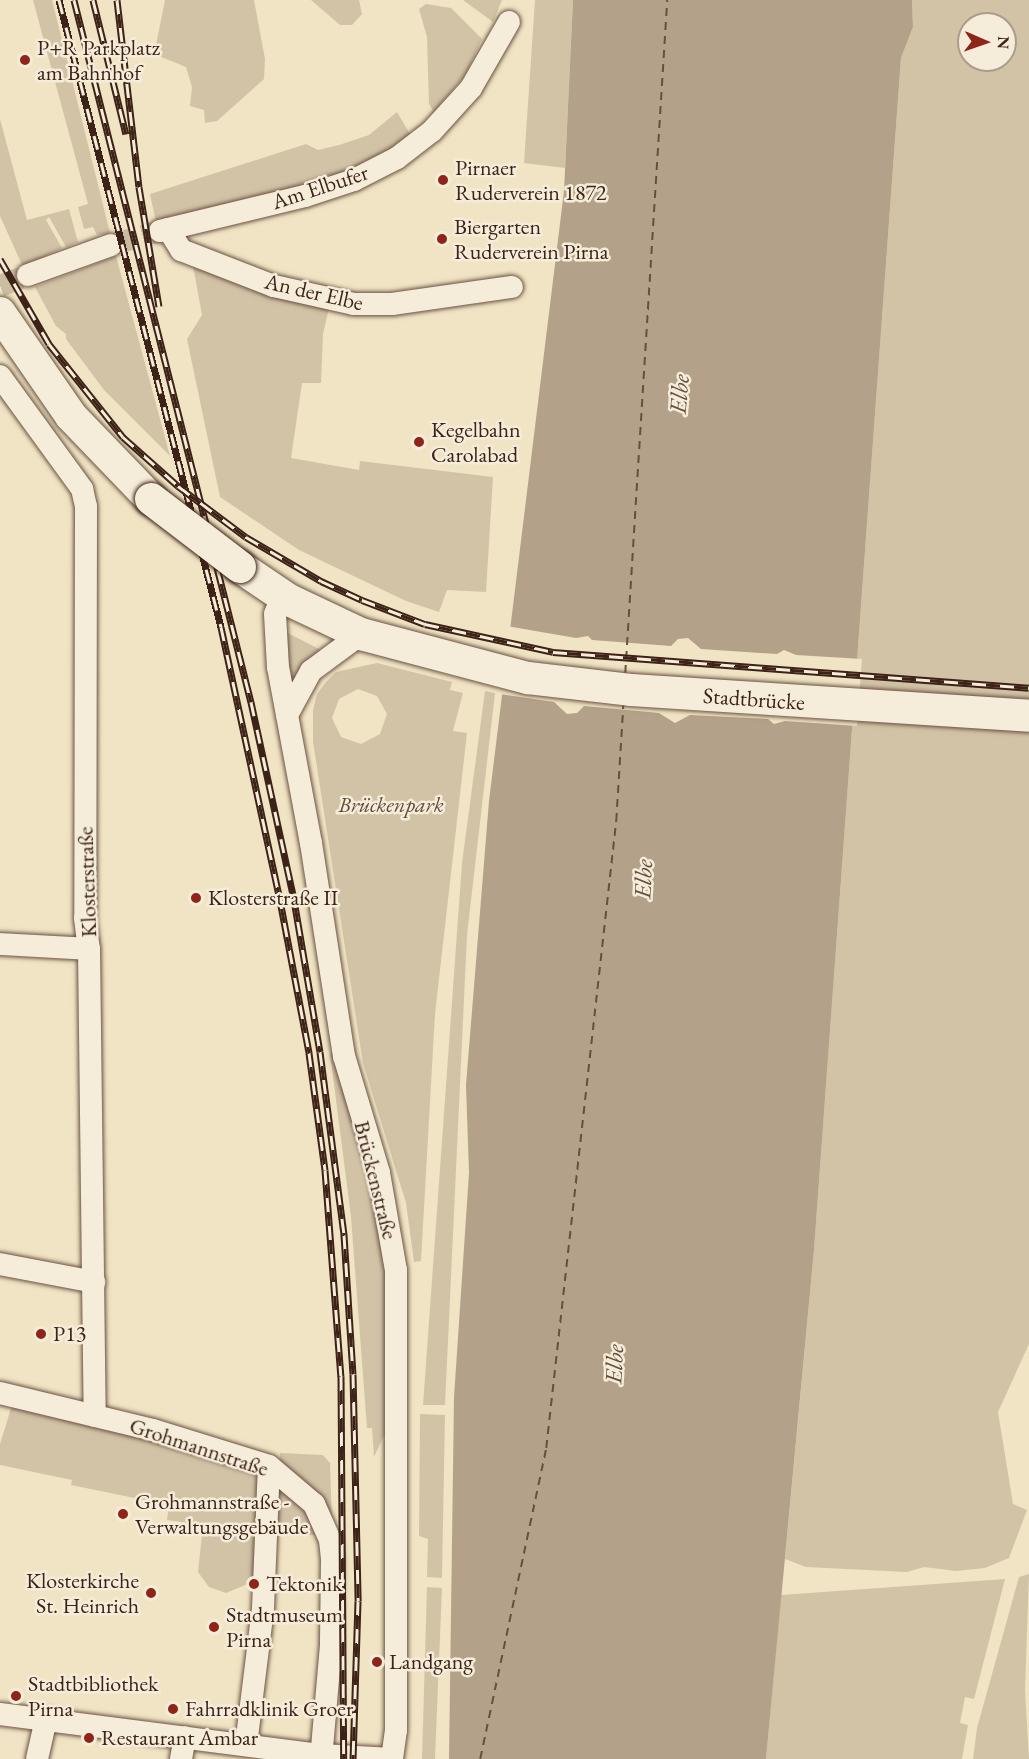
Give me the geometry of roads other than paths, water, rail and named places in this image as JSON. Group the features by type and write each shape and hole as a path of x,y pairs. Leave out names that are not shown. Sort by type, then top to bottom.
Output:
{"main road":[{"name":"Stadtbrücke","path":"0,313 71,416 151,499 282,596 361,634 481,668 528,678 632,690 1029,716"}],"street":[{"name":"Am Elbufer","path":"164,230 306,196 354,180 397,158 432,131 471,88 486,68 508,22"},
{"name":"An der Elbe","path":"164,230 181,250 274,286 354,304 392,304 512,287"},
{"path":"28,275 111,245"},
{"name":"Klosterstraße","path":"0,376 82,489 86,507 85,918 89,949 95,1416"},
{"name":"Brückenstraße","path":"282,596 275,614 274,634 344,1056 379,1173 396,1270 396,1730 392,1759"},
{"path":"287,715 311,671 361,634"},
{"path":"0,944 89,949"},
{"path":"0,1264 94,1282"},
{"name":"Grohmannstraße","path":"0,1392 95,1416 269,1466 314,1504 330,1540 332,1645 321,1757"},
{"path":"246,1745 263,1608 269,1466"},
{"path":"0,1714 46,1719 183,1748 246,1745 321,1757 392,1759"},
{"path":"37,1759 46,1719"}],"water":[{"name":"Elbe","path":"573,0 912,0 913,27 901,58 814,1250 766,1759 449,1759 454,1397 469,1173 466,1085 489,801 564,191"}],"tunnel":[{"path":"111,245 160,231"},
{"path":"0,286 28,275"}],"railway":[{"path":"59,0 221,627 279,895 309,1053 325,1170 341,1376 344,1759"},
{"path":"74,0 251,702 293,894 320,1052 344,1235 353,1374 358,1601 353,1759"},
{"path":"93,0 126,134"},
{"path":"117,0 139,187 159,306"},
{"path":"0,259 49,344 123,437 178,486 246,537 321,581 362,600 425,624 553,652 1029,688"}],"place":[{"name":"P+R Parkplatz am Bahnhof","path":"25,60"},
{"name":"Pirnaer Ruderverein 1872","path":"443,180"},
{"name":"Biergarten Ruderverein Pirna","path":"442,239"},
{"name":"Kegelbahn Carolabad","path":"419,442"},
{"name":"Klosterstraße II","path":"196,898"},
{"name":"P13","path":"41,1334"},
{"name":"Grohmannstraße - Verwaltungsgebäude","path":"123,1514"},
{"name":"Tektonik","path":"254,1584"},
{"name":"Klosterkirche St. Heinrich","path":"151,1593"},
{"name":"Stadtmuseum Pirna","path":"214,1627"},
{"name":"Landgang","path":"377,1662"},
{"name":"Stadtbibliothek Pirna","path":"16,1696"},
{"name":"Fahrradklinik Groer","path":"173,1709"},
{"name":"Restaurant Ambar","path":"89,1738"}],"park label":[{"name":"Brückenpark","path":"391,805"}]}
